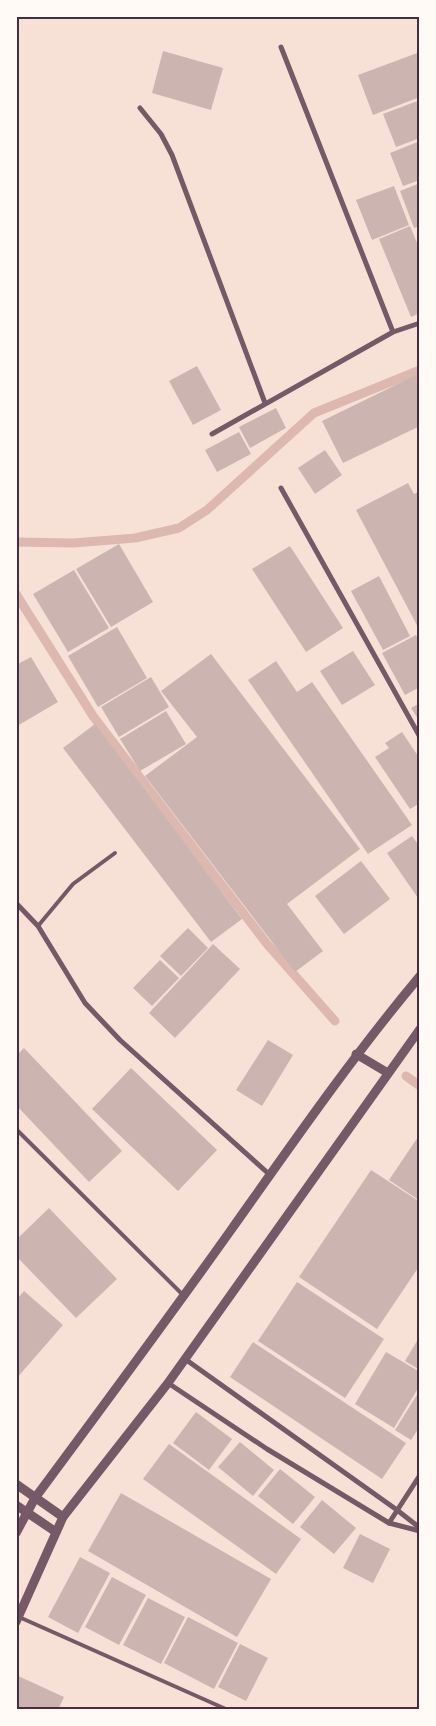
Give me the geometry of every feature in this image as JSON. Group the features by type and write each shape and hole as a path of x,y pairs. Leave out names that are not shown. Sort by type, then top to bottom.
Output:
{"street":[{"path":"281,47 393,332"},
{"path":"140,108 161,134 172,155 265,403"},
{"path":"212,434 393,332 420,323"},
{"path":"281,488 420,737"},
{"path":"16,903 38,926 85,1003 120,1040 270,1176"},
{"path":"16,1533 35,1498 184,1296 356,1054 420,976"},
{"path":"18,1620 63,1517 168,1383 420,1029"},
{"path":"356,1054 388,1074"},
{"path":"184,1358 397,1510 420,1530"},
{"path":"168,1383 267,1449 388,1523 420,1530"},
{"path":"388,1523 420,1475"},
{"path":"16,1484 63,1517"},
{"path":"16,1505 56,1532"}],"lane":[{"path":"38,926 73,884 115,853"},
{"path":"16,1129 184,1296"},
{"path":"18,1620 228,1710"}],"building":[{"path":"163,51 223,68 211,110 152,93"},
{"path":"420,52 420,97 373,115 358,75"},
{"path":"420,100 420,138 396,147 383,114"},
{"path":"420,141 420,180 403,186 390,153"},
{"path":"420,183 420,226 414,228 400,191"},
{"path":"394,186 409,225 372,240 356,200"},
{"path":"410,226 420,250 420,313 411,317 379,239"},
{"path":"197,366 221,410 193,425 169,381"},
{"path":"416,375 420,384 420,426 343,463 322,421"},
{"path":"276,408 286,428 250,448 239,427"},
{"path":"239,432 251,454 217,472 205,450"},
{"path":"325,450 342,475 315,494 298,468"},
{"path":"408,483 414,494 420,491 420,631 356,510"},
{"path":"119,544 153,602 111,627 76,569"},
{"path":"290,546 343,628 306,652 252,569"},
{"path":"74,570 109,628 68,652 33,594"},
{"path":"379,576 410,636 383,650 351,591"},
{"path":"117,627 147,678 98,707 68,656"},
{"path":"416,635 420,642 420,687 405,695 382,653"},
{"path":"353,651 375,685 342,705 320,671"},
{"path":"211,654 360,849 287,904 323,951 295,972 145,776 197,737 161,691"},
{"path":"31,657 58,702 17,726 16,665"},
{"path":"276,661 297,692 312,682 412,825 368,854 248,680"},
{"path":"151,677 169,707 119,737 101,707"},
{"path":"420,703 420,722 411,708"},
{"path":"166,711 186,744 140,771 120,739"},
{"path":"95,724 242,919 211,942 63,748"},
{"path":"402,732 420,759 420,803 410,809 375,757 389,748 385,743"},
{"path":"412,836 420,847 420,901 387,853"},
{"path":"361,861 390,899 344,934 315,896"},
{"path":"188,928 208,948 181,976 160,956"},
{"path":"213,944 240,969 175,1038 149,1013"},
{"path":"160,960 179,978 152,1006 133,988"},
{"path":"268,1040 293,1055 262,1106 236,1090"},
{"path":"24,1048 122,1151 89,1182 16,1105 16,1056"},
{"path":"131,1068 217,1150 178,1191 92,1109"},
{"path":"420,1134 420,1201 389,1180"},
{"path":"371,1170 420,1202 420,1265 377,1329 299,1277"},
{"path":"49,1208 117,1279 76,1318 16,1256 16,1240"},
{"path":"297,1282 384,1339 345,1398 258,1341"},
{"path":"24,1291 63,1325 16,1379 16,1300"},
{"path":"420,1336 420,1370 405,1361"},
{"path":"253,1342 406,1443 382,1479 230,1377"},
{"path":"386,1352 420,1372 420,1385 394,1428 355,1404"},
{"path":"420,1390 420,1426 411,1440 395,1430"},
{"path":"196,1412 232,1439 209,1470 173,1443"},
{"path":"240,1442 274,1470 253,1496 218,1467"},
{"path":"169,1444 301,1539 276,1574 143,1479"},
{"path":"280,1469 315,1497 293,1524 258,1496"},
{"path":"121,1493 271,1579 237,1637 88,1551"},
{"path":"322,1500 356,1528 334,1554 300,1527"},
{"path":"360,1534 390,1549 373,1583 343,1568"},
{"path":"80,1557 110,1573 78,1633 48,1617"},
{"path":"112,1577 146,1595 119,1645 85,1627"},
{"path":"148,1598 185,1617 161,1664 123,1645"},
{"path":"188,1617 238,1643 214,1689 164,1663"},
{"path":"240,1644 268,1658 246,1701 218,1687"},
{"path":"16,1675 64,1697 58,1710 16,1710"}],"waterway":[{"path":"16,542 74,543 135,538 179,528 207,510 314,413 420,370"},
{"path":"16,594 93,716 267,944 335,1021"},
{"path":"406,1076 420,1086"}]}
